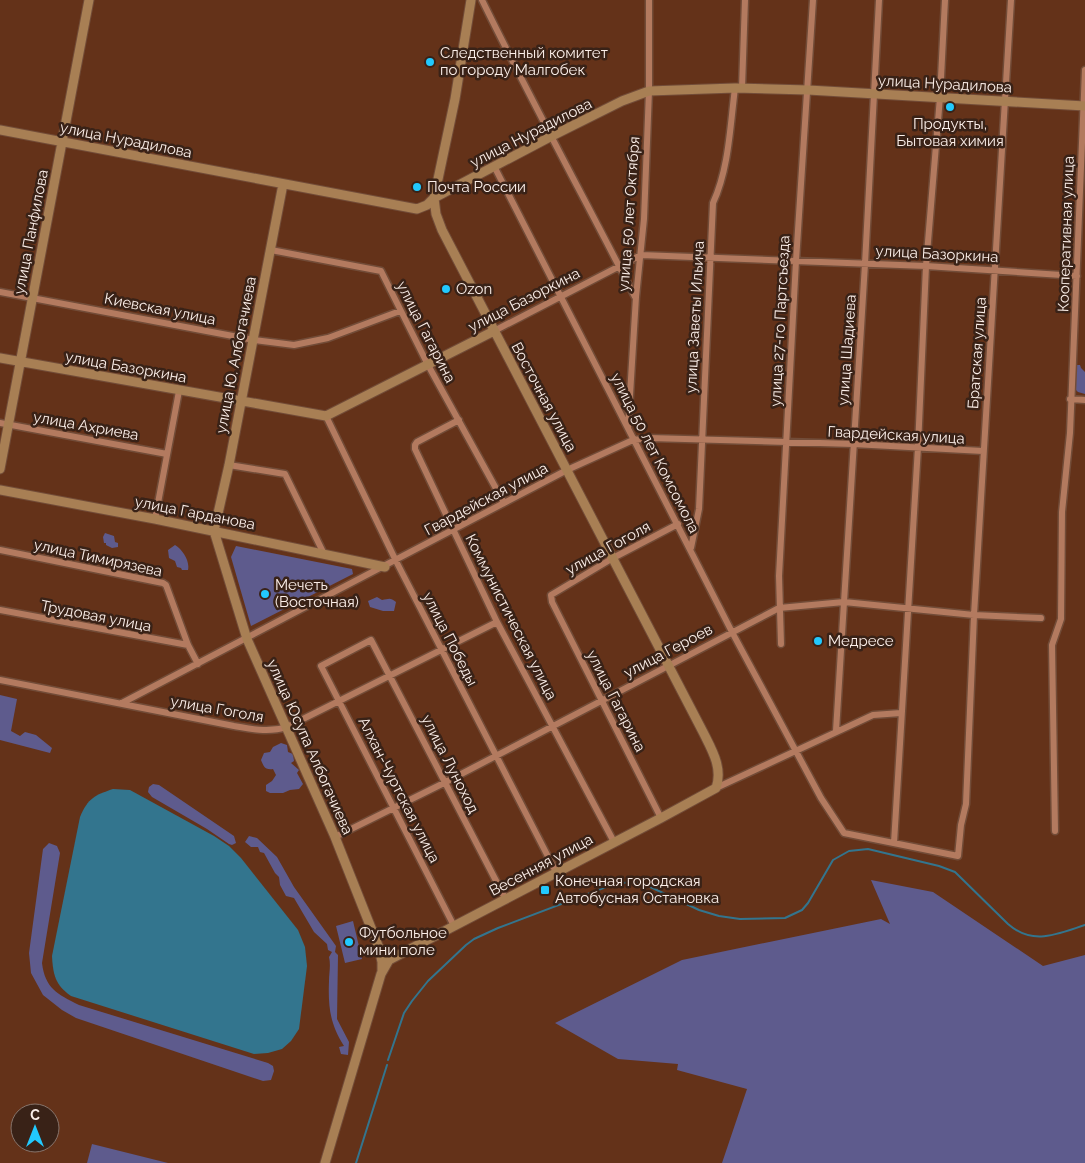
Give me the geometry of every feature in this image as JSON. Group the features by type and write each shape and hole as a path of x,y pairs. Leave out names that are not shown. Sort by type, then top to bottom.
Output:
{"street":[{"name":"улица Панфилова","path":"0,469 4,424 20,362 33,298 89,0"},
{"name":"Восточная улица","path":"471,0 455,98 434,198 436,214 442,230 614,558 716,758 718,777 716,788"},
{"path":"482,0 550,137 636,297"},
{"name":"улица 50 лет Октября","path":"628,428 636,297 644,219 649,91 649,0"},
{"name":"улица Заветы Ильича","path":"691,548 699,509 714,204 721,187 739,88 744,0"},
{"name":"улица 27-го Партсъезда","path":"781,644 779,576 796,261 813,0"},
{"name":"улица Шадиева","path":"836,731 865,264 879,0"},
{"path":"894,843 918,447 926,266 940,97 945,0"},
{"name":"Братская улица","path":"894,843 958,856 961,825 966,804 983,451 1011,0"},
{"name":"Кооперативная улица","path":"1054,831 1052,645 1061,619 1062,512 1070,433 1085,70"},
{"name":"улица Нурадилова","path":"0,130 415,209 421,208 434,198 550,137 622,101 649,91 739,88 808,90 1085,106"},
{"name":"улица 50 лет Комсомола","path":"494,166 562,296 633,440 691,548 732,632 821,798 844,834 894,843"},
{"name":"улица Ю. Албогачиева","path":"214,531 254,340 283,184"},
{"path":"421,208 436,214"},
{"name":"улица Гагарина","path":"271,250 381,271 428,365 504,503"},
{"name":"улица Базоркина","path":"0,358 326,416 641,255 926,266 1077,276"},
{"name":"Киевская улица","path":"0,292 294,346 328,338 400,311"},
{"path":"155,519 179,391"},
{"path":"1070,399 1085,400"},
{"name":"улица Победы","path":"326,416 396,561 556,872"},
{"name":"Коммунистическая улица","path":"458,420 417,442 415,449 496,622 614,842"},
{"name":"улица Ахриева","path":"4,424 166,454"},
{"name":"Гвардейская улица","path":"122,703 567,470 633,440 650,438 853,444 983,451"},
{"path":"229,465 285,474 324,554"},
{"name":"улица Гарданова","path":"0,490 155,519 384,567"},
{"name":"улица Гоголя","path":"551,595 614,558 678,524"},
{"name":"улица Юсупа Албогачиева","path":"214,531 247,639 335,838 379,948 382,962 381,974"},
{"name":"улица Тимирязева","path":"0,550 163,583 166,586 188,646 198,664"},
{"name":"улица Гагарина","path":"551,595 552,602 661,818"},
{"name":"улица Героев","path":"335,838 497,756 667,665 779,608 844,602 1041,618"},
{"name":"Трудовая улица","path":"0,610 188,646"},
{"name":"улица Гоголя","path":"0,680 266,731 286,727 496,622"},
{"name":"улица Луноход","path":"322,666 371,640 506,900"},
{"name":"Алхан-Чуртская улица","path":"322,666 454,926"},
{"name":"Весенняя улица","path":"325,1163 381,974 392,957 506,900 716,788 873,715 901,713"}],"shaded area":[{"path":"1076,365 1080,365 1085,372 1085,394 1075,389"},
{"path":"105,533 114,536 118,547 112,548 104,543 103,537"},
{"path":"175,545 185,556 188,570 182,570 177,567 175,561 169,558 168,550"},
{"path":"236,546 352,569 353,574 251,626 231,557"},
{"path":"377,597 382,600 391,599 396,602 394,611 383,611 370,607 368,601"},
{"path":"0,695 17,699 11,731 20,736 25,732 36,735 52,748 50,753 0,740"},
{"path":"281,743 287,745 288,752 293,754 294,761 291,763 299,770 297,773 303,784 299,789 283,793 270,793 266,791 266,785 276,775 273,769 265,768 261,760 264,753 270,752 273,747"},
{"path":"153,784 159,785 234,836 236,843 229,844 152,797 148,792 149,787"},
{"path":"249,836 257,838 277,857 294,887 336,946 335,952 338,955 337,1019 349,1042 348,1055 341,1054 339,1047 344,1046 333,1023 330,1007 329,957 332,952 328,950 327,944 314,932 294,898 286,896 280,885 279,877 264,853 260,852 258,847 251,847 245,842"},
{"path":"49,843 57,846 60,853 42,963 46,979 53,989 79,1005 268,1063 273,1066 274,1071 271,1080 263,1081 76,1018 43,995 31,973 29,953 43,849"},
{"path":"871,880 933,892 1043,966 1085,955 1085,1163 722,1163 747,1089 677,1070 678,1064 618,1059 555,1023 682,960 881,919 890,924"},
{"name":"Футбольное мини поле","path":"353,921 362,959 345,963 336,926"},
{"path":"92,1144 168,1163 87,1163"}],"water":[{"path":"113,789 130,790 229,846 241,858 298,930 305,947 307,966 299,1029 291,1041 282,1049 254,1054 71,996 61,988 54,974 52,956 80,817 89,801 101,793"}],"waterway":[{"path":"388,1060 404,1013 412,1001 428,981 466,945 474,939 498,928 614,884 642,883 699,910 719,916 740,919 785,918 802,910 808,903 833,860 849,851 868,849 939,866 955,872 1008,924 1017,931 1027,935 1045,936 1085,925"},
{"path":"356,1163 387,1065"}],"place":[{"name":"Следственный комитет по городу Малгобек","path":"430,62"},
{"name":"Продукты, Бытовая химия","path":"950,107"},
{"name":"Почта России","path":"417,187"},
{"name":"Ozon","path":"446,289"},
{"name":"Мечеть (Восточная)","path":"265,594"},
{"name":"Медресе","path":"818,641"},
{"name":"Конечная городская Автобусная Остановка","path":"545,890"},
{"name":"Футбольное мини поле","path":"349,942"}]}
